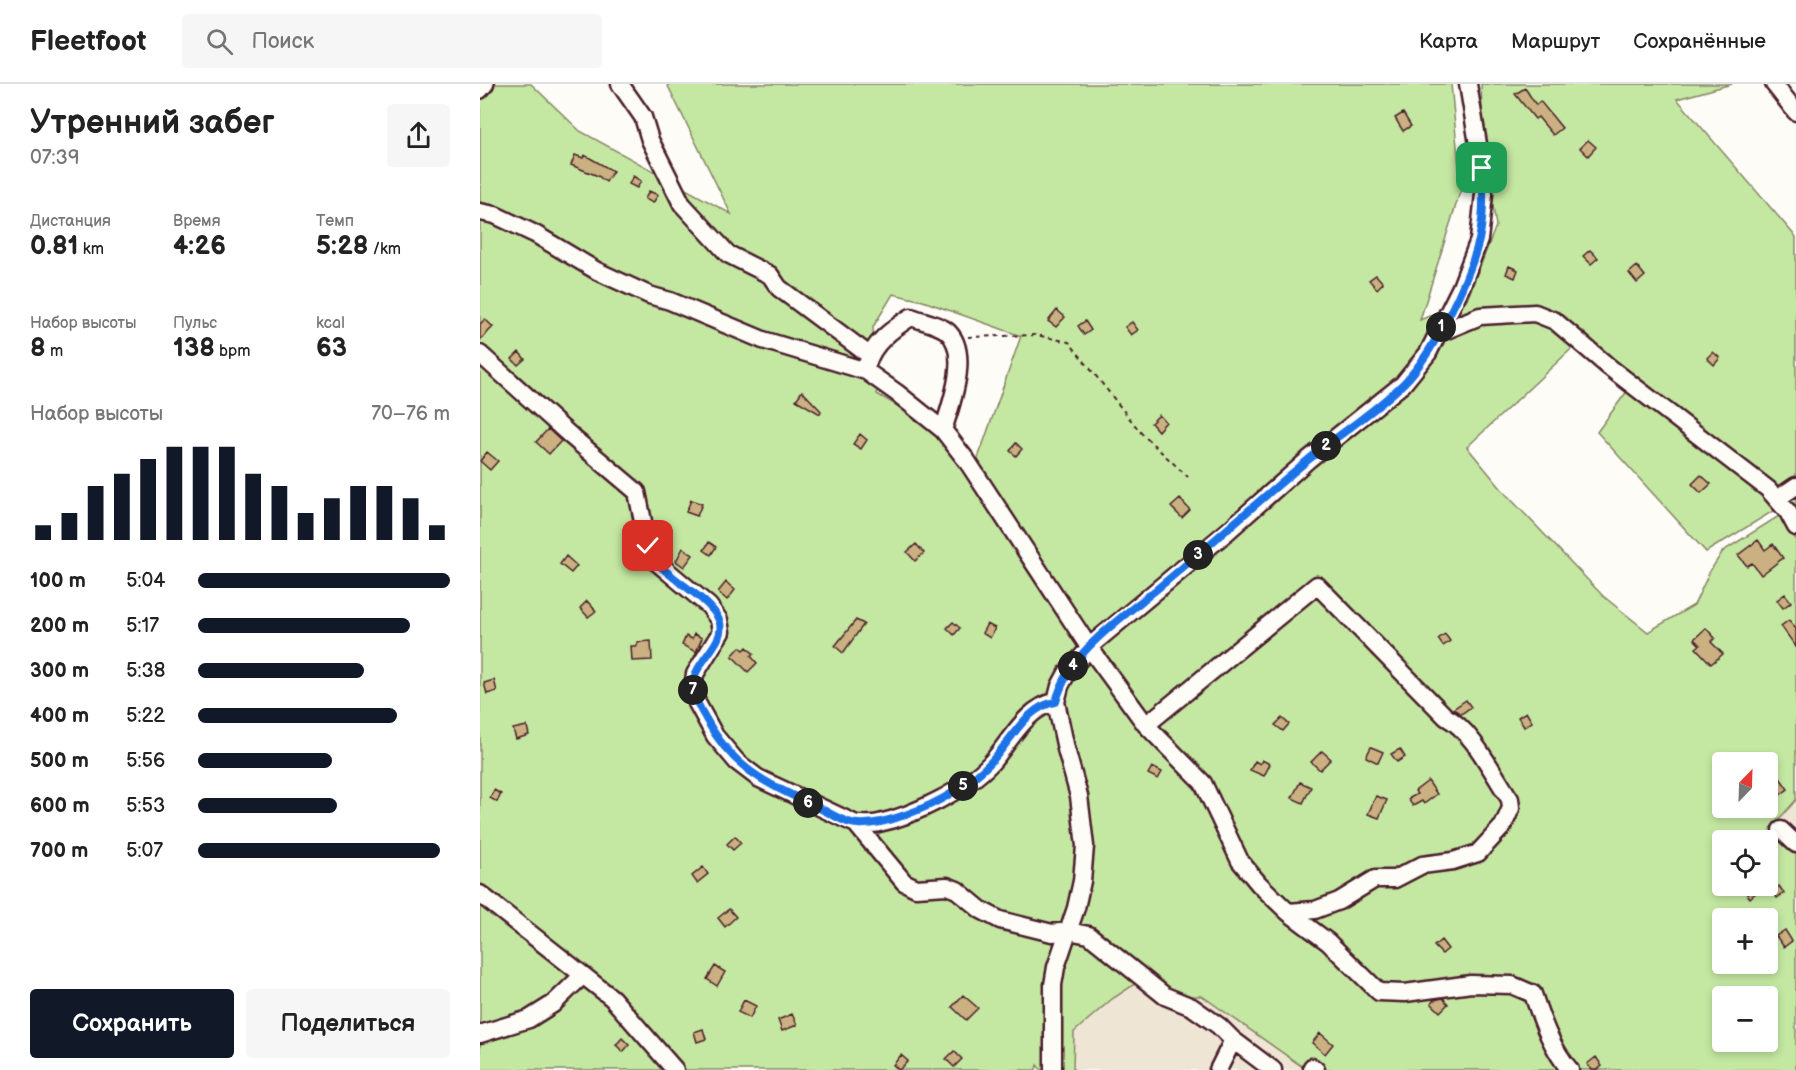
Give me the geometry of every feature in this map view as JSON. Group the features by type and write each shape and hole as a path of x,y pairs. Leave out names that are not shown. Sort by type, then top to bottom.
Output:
{"street":[{"path":"480,90 485,84"},
{"path":"620,84 643,117 650,140 682,204 713,240 728,254 770,275 779,288 868,363 897,393 943,430 967,460 1089,647 1146,725 1203,783 1240,861 1259,884 1288,912 1328,942 1379,992 1405,993 1471,984 1512,985 1533,994 1541,1018 1560,1058 1570,1070"},
{"path":"1053,1070 1053,985 1080,890 1085,846 1079,796 1056,702 1060,686 1067,673 1089,647 1228,531 1309,459 1403,384 1423,360 1439,333 1469,268 1479,240 1484,194 1468,84"},
{"path":"1774,84 1796,112"},
{"path":"480,212 495,215 535,234 597,271 649,295 670,301 763,340 868,363"},
{"path":"1439,333 1480,316 1535,313 1555,321 1609,367 1768,489 1788,512 1796,527"},
{"path":"868,363 891,330 911,317 945,329 953,338 958,358 956,391 943,430"},
{"path":"480,354 637,492 648,546 653,559 709,606 719,620 721,632 695,674 693,687 697,703 715,736 737,762 758,778 856,824 878,824 949,795 968,783 989,764 1029,717 1047,703 1056,702"},
{"path":"1777,499 1796,486"},
{"path":"1146,725 1317,585 1472,741 1510,799 1511,807 1503,826 1478,853 1453,861 1422,865 1395,879 1375,879 1339,901 1315,910 1288,912"},
{"path":"856,824 904,882 916,888 947,886 957,890 981,910 1000,920 1052,933 1068,931 1089,935 1164,996 1192,1007 1273,1070"},
{"path":"1781,830 1796,844"},
{"path":"480,894 612,998 675,1070"},
{"path":"480,1034 529,1019 553,1004 582,976"},
{"path":"1218,1070 1233,1040"}],"path":[{"path":"953,338 1036,335 1069,342 1142,435 1188,477"}],"shaded area":[{"path":"1796,800 1796,850 1778,833 1778,830 1772,827"},
{"path":"1144,978 1173,996 1202,996 1307,1070 1073,1070 1074,1032 1112,999"}],"green space":[{"path":"480,84 531,84 580,131 731,214 667,84 1451,84 1461,189 1420,320 1467,300 1496,226 1483,136 1481,84 1732,84 1677,99 1796,237 1796,524 1786,503 1706,552 1597,432 1636,379 1585,336 1467,447 1504,492 1603,596 1648,632 1694,605 1710,571 1723,551 1782,514 1796,540 1796,800 1772,827 1775,830 1712,830 1712,896 1778,896 1778,833 1796,850 1796,1070 1307,1070 1202,996 1173,996 1144,978 1112,999 1074,1032 1073,1070 1041,1070 1037,1065 1036,1070 480,1070","holes":["893,294 923,301 1021,336 977,461 930,425 877,394 873,327"]}],"building":[{"path":"1525,88 1536,105 1540,101 1562,128 1553,135 1538,117 1535,119 1515,94"},
{"path":"1403,113 1411,126 1403,131 1395,118"},
{"path":"1588,140 1596,147 1588,156 1580,148"},
{"path":"575,155 583,158 584,155 613,171 606,182 598,176 571,165"},
{"path":"633,176 641,181 637,188 629,184"},
{"path":"649,191 658,195 653,203 645,199"},
{"path":"1590,250 1598,258 1591,264 1583,256"},
{"path":"1509,266 1518,270 1515,278 1506,274"},
{"path":"1637,266 1645,276 1637,283 1629,273"},
{"path":"1376,275 1383,283 1377,289 1369,280"},
{"path":"1057,310 1065,317 1056,327 1048,321"},
{"path":"485,319 493,327 480,340 480,324"},
{"path":"1085,321 1091,330 1084,335 1078,326"},
{"path":"1132,322 1138,330 1131,335 1125,327"},
{"path":"519,352 525,359 518,365 512,359"},
{"path":"1713,352 1720,358 1714,365 1707,358"},
{"path":"802,391 821,411 820,414 796,400"},
{"path":"1159,415 1166,422 1158,431 1151,423"},
{"path":"548,429 561,441 549,454 536,442"},
{"path":"860,434 867,440 861,449 853,444"},
{"path":"1016,443 1022,449 1016,456 1010,451"},
{"path":"487,452 498,461 490,470 480,461"},
{"path":"1701,475 1711,484 1701,493 1692,484"},
{"path":"1180,499 1190,510 1182,518 1171,507"},
{"path":"691,500 702,504 697,516 686,512"},
{"path":"1758,540 1765,550 1773,544 1783,558 1761,575 1752,563 1747,566 1738,555"},
{"path":"709,542 716,547 711,555 704,550"},
{"path":"916,544 924,553 915,561 907,552"},
{"path":"683,548 693,555 684,567 676,561"},
{"path":"566,556 577,566 571,573 560,564"},
{"path":"726,582 735,590 727,600 718,592"},
{"path":"1785,594 1791,602 1783,608 1777,600"},
{"path":"587,601 596,611 588,617 580,608"},
{"path":"856,620 864,624 843,653 835,646"},
{"path":"1789,620 1796,629 1796,647 1781,626"},
{"path":"953,622 960,628 954,635 947,628"},
{"path":"987,624 995,628 990,638 982,633"},
{"path":"1706,628 1715,638 1711,642 1723,654 1711,664 1696,648 1700,645 1694,639"},
{"path":"694,634 702,638 696,652 682,645 686,636 692,639"},
{"path":"1445,634 1450,641 1443,646 1438,639"},
{"path":"651,641 652,660 632,661 631,646 637,646 637,642"},
{"path":"740,647 744,650 747,647 754,654 751,656 757,663 748,672 732,656"},
{"path":"494,680 497,691 487,694 484,683"},
{"path":"1466,700 1471,707 1461,714 1453,709"},
{"path":"1526,712 1532,722 1524,727 1518,717"},
{"path":"1282,718 1289,724 1283,731 1275,725"},
{"path":"527,726 529,735 516,739 513,729"},
{"path":"1371,747 1383,752 1378,763 1366,757"},
{"path":"1400,749 1405,757 1397,762 1391,754"},
{"path":"1322,751 1331,759 1320,770 1311,762"},
{"path":"1262,760 1270,764 1264,776 1250,770 1255,761 1260,764"},
{"path":"1152,767 1162,772 1158,779 1148,774"},
{"path":"1780,778 1788,789 1778,796 1778,780"},
{"path":"1428,781 1437,794 1424,804 1422,801 1413,806 1408,799 1417,794 1415,791"},
{"path":"1300,782 1311,787 1303,803 1292,798"},
{"path":"494,790 501,794 497,802 490,798"},
{"path":"1376,796 1387,800 1379,818 1368,814"},
{"path":"735,836 741,843 733,850 727,844"},
{"path":"703,867 708,874 697,883 692,876"},
{"path":"1778,887 1784,893 1777,898 1776,896 1778,896"},
{"path":"729,909 736,917 725,927 718,918"},
{"path":"1785,930 1792,941 1784,947 1778,935"},
{"path":"1441,940 1448,949 1442,954 1434,946"},
{"path":"715,966 725,972 717,986 707,979"},
{"path":"963,995 978,1008 966,1020 952,1007"},
{"path":"1443,998 1448,1004 1440,1012 1431,1003"},
{"path":"744,1000 756,1006 750,1018 738,1012"},
{"path":"792,1014 797,1025 782,1031 778,1020"},
{"path":"703,1029 706,1039 697,1042 694,1032"},
{"path":"1320,1033 1333,1044 1325,1054 1312,1043"},
{"path":"622,1038 629,1045 623,1052 616,1045"},
{"path":"954,1051 962,1059 954,1067 946,1059"},
{"path":"901,1055 908,1061 899,1070 893,1065"},
{"path":"1596,1057 1602,1066 1597,1070 1592,1070 1587,1064"}],"route":[{"path":"648,546 653,559 709,606 719,620 721,632 695,674 693,687 697,703 715,736 737,762 758,778 856,824 878,824 949,795 968,783 989,764 1029,717 1047,703 1056,702 1060,686 1067,673 1096,641 1228,531 1309,459 1403,384 1417,368 1439,333 1461,287 1479,240 1484,194 1482,168"}]}
